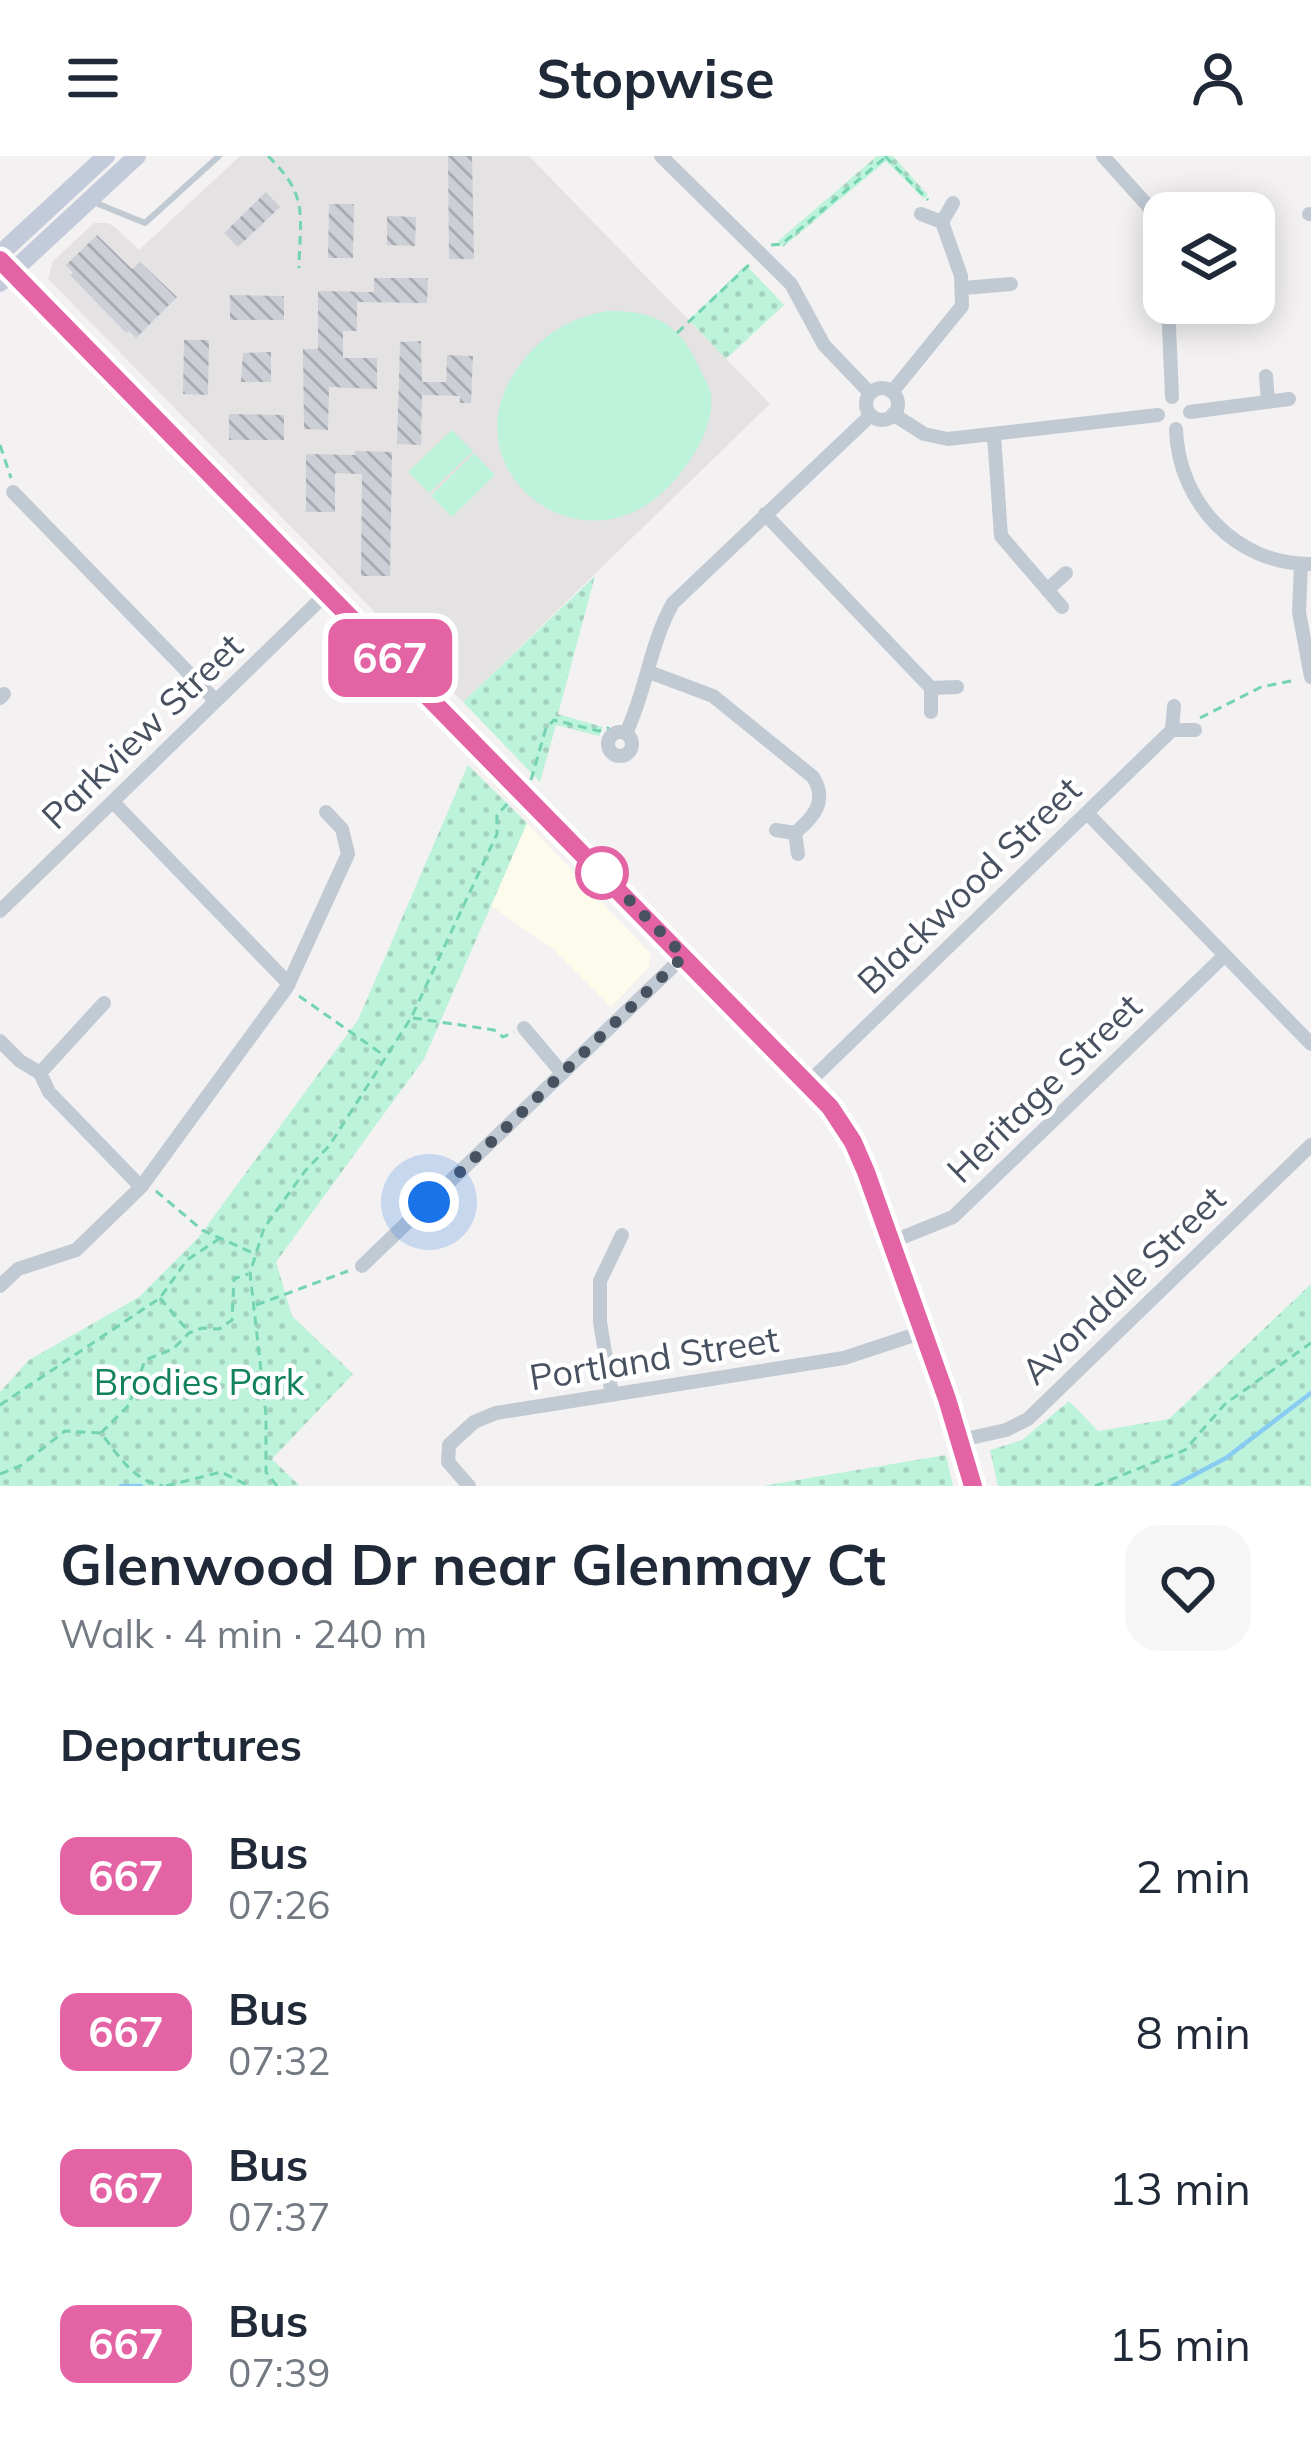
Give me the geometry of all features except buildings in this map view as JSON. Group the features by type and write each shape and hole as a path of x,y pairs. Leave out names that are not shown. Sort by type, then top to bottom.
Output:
{"main road":[{"path":"3,267 106,156"},
{"path":"3,267 137,156"}],"street":[{"path":"661,156 791,284 824,345 871,393"},
{"path":"1103,156 1143,200"},
{"path":"892,392 958,315 964,288 942,222 953,203"},
{"path":"920,214 942,222"},
{"path":"3,267 838,1117 853,1142 891,1242 973,1486"},
{"path":"964,288 1011,284"},
{"path":"1169,324 1172,397"},
{"path":"1265,376 1268,401"},
{"path":"879,388 892,392 897,401 893,415 885,419 871,415 866,406 871,393 879,388"},
{"path":"1172,397 1182,399 1190,412 1185,425 1176,429 1166,427 1158,415 1160,405 1172,397"},
{"path":"1190,412 1289,399"},
{"path":"619,734 640,705 673,603 871,415"},
{"path":"893,415 935,437 994,435 1158,415"},
{"path":"1176,429 1183,474 1212,521 1258,554 1306,564 1299,612 1306,678"},
{"path":"994,435 1000,536 1062,607"},
{"path":"13,492 215,700"},
{"path":"765,514 931,688 931,712"},
{"path":"1047,590 1066,573"},
{"name":"Parkview Street","path":"0,911 327,593"},
{"path":"649,672 713,695 813,777 820,790 819,806 795,833"},
{"path":"931,688 957,688"},
{"path":"1174,706 1172,730 1195,730"},
{"name":"Blackwood Street","path":"808,1083 1172,730"},
{"path":"113,802 288,986"},
{"path":"0,1286 18,1269 76,1250 143,1185 288,986 348,854 342,829 326,812"},
{"path":"1087,814 1311,1044"},
{"path":"776,830 795,833"},
{"path":"795,833 798,854"},
{"name":"Heritage Street","path":"891,1242 953,1217 1225,955"},
{"path":"362,1266 684,956"},
{"path":"40,1072 104,1004"},
{"path":"524,1028 562,1073"},
{"path":"0,1041 40,1072 49,1092 143,1185"},
{"name":"Avondale Street","path":"961,1440 1006,1430 1028,1419 1311,1144"},
{"path":"612,1395 600,1322 600,1281 622,1235"},
{"name":"Portland Street","path":"469,1486 448,1462 449,1445 474,1422 496,1413 844,1358 923,1332"}],"lane":[{"path":"89,200 145,223 219,156"}],"path":[{"path":"268,156 294,182 300,212 299,268"},
{"path":"767,247 782,244 886,156 934,207 942,222"},
{"path":"677,333 755,258"},
{"path":"0,445 13,492"},
{"path":"1195,730 1197,720 1261,687 1306,678"},
{"path":"530,782 546,728 554,719 619,734"},
{"path":"277,1486 266,1472 266,1415 250,1273 255,1253 264,1228 329,1146 411,1018 496,833 497,815 512,799"},
{"path":"288,986 386,1058"},
{"path":"411,1018 494,1030 503,1036 524,1028"},
{"path":"143,1185 202,1230 255,1253"},
{"path":"0,1405 160,1298 187,1260 219,1239"},
{"path":"254,1305 362,1266"},
{"path":"0,1474 20,1466 65,1431 101,1433 129,1405 145,1360 173,1349 189,1333 219,1329 232,1320 234,1279 250,1273"},
{"path":"160,1298 189,1333"},
{"path":"1095,1486 1185,1450 1225,1404 1311,1343"},
{"path":"101,1433 125,1467 152,1484 164,1486 221,1472 249,1486"}],"shaded area":[{"path":"240,156 529,156 770,404 463,702 48,279 53,261 94,223 108,223 139,250"},
{"path":"527,823 651,954 649,967 611,1007 554,950 491,906"}],"green space":[{"path":"877,156 893,156 928,195 924,199 886,161 783,247 778,241"},
{"path":"746,265 784,305 726,359 689,320"},
{"path":"607,311 639,313 674,331 700,369 711,406 700,443 671,484 636,511 599,520 563,515 532,498 509,472 498,438 501,400 523,361 560,328"},
{"path":"452,430 473,451 429,493 408,472"},
{"path":"474,453 495,475 452,517 431,496"},
{"path":"595,576 558,714 603,727 599,736 556,725 540,782 463,702"},
{"name":"Brodies Park","path":"468,765 527,823 424,1059 276,1262 292,1316 353,1374 272,1459 300,1486 0,1486 0,1392 29,1360 139,1297 198,1238 358,1020"},
{"path":"1311,1284 1311,1486 998,1486 990,1450 1022,1440 1069,1401 1098,1431 1169,1419"},
{"path":"946,1455 953,1486 762,1486"}],"waterway":[{"path":"1173,1486 1226,1458 1311,1393"},
{"path":"121,1486 141,1486"}],"bus line":[{"name":"667","path":"0,260 838,1117 866,1172 973,1486"}],"route":[{"path":"429,1202 684,956 600,870 602,873"}]}
